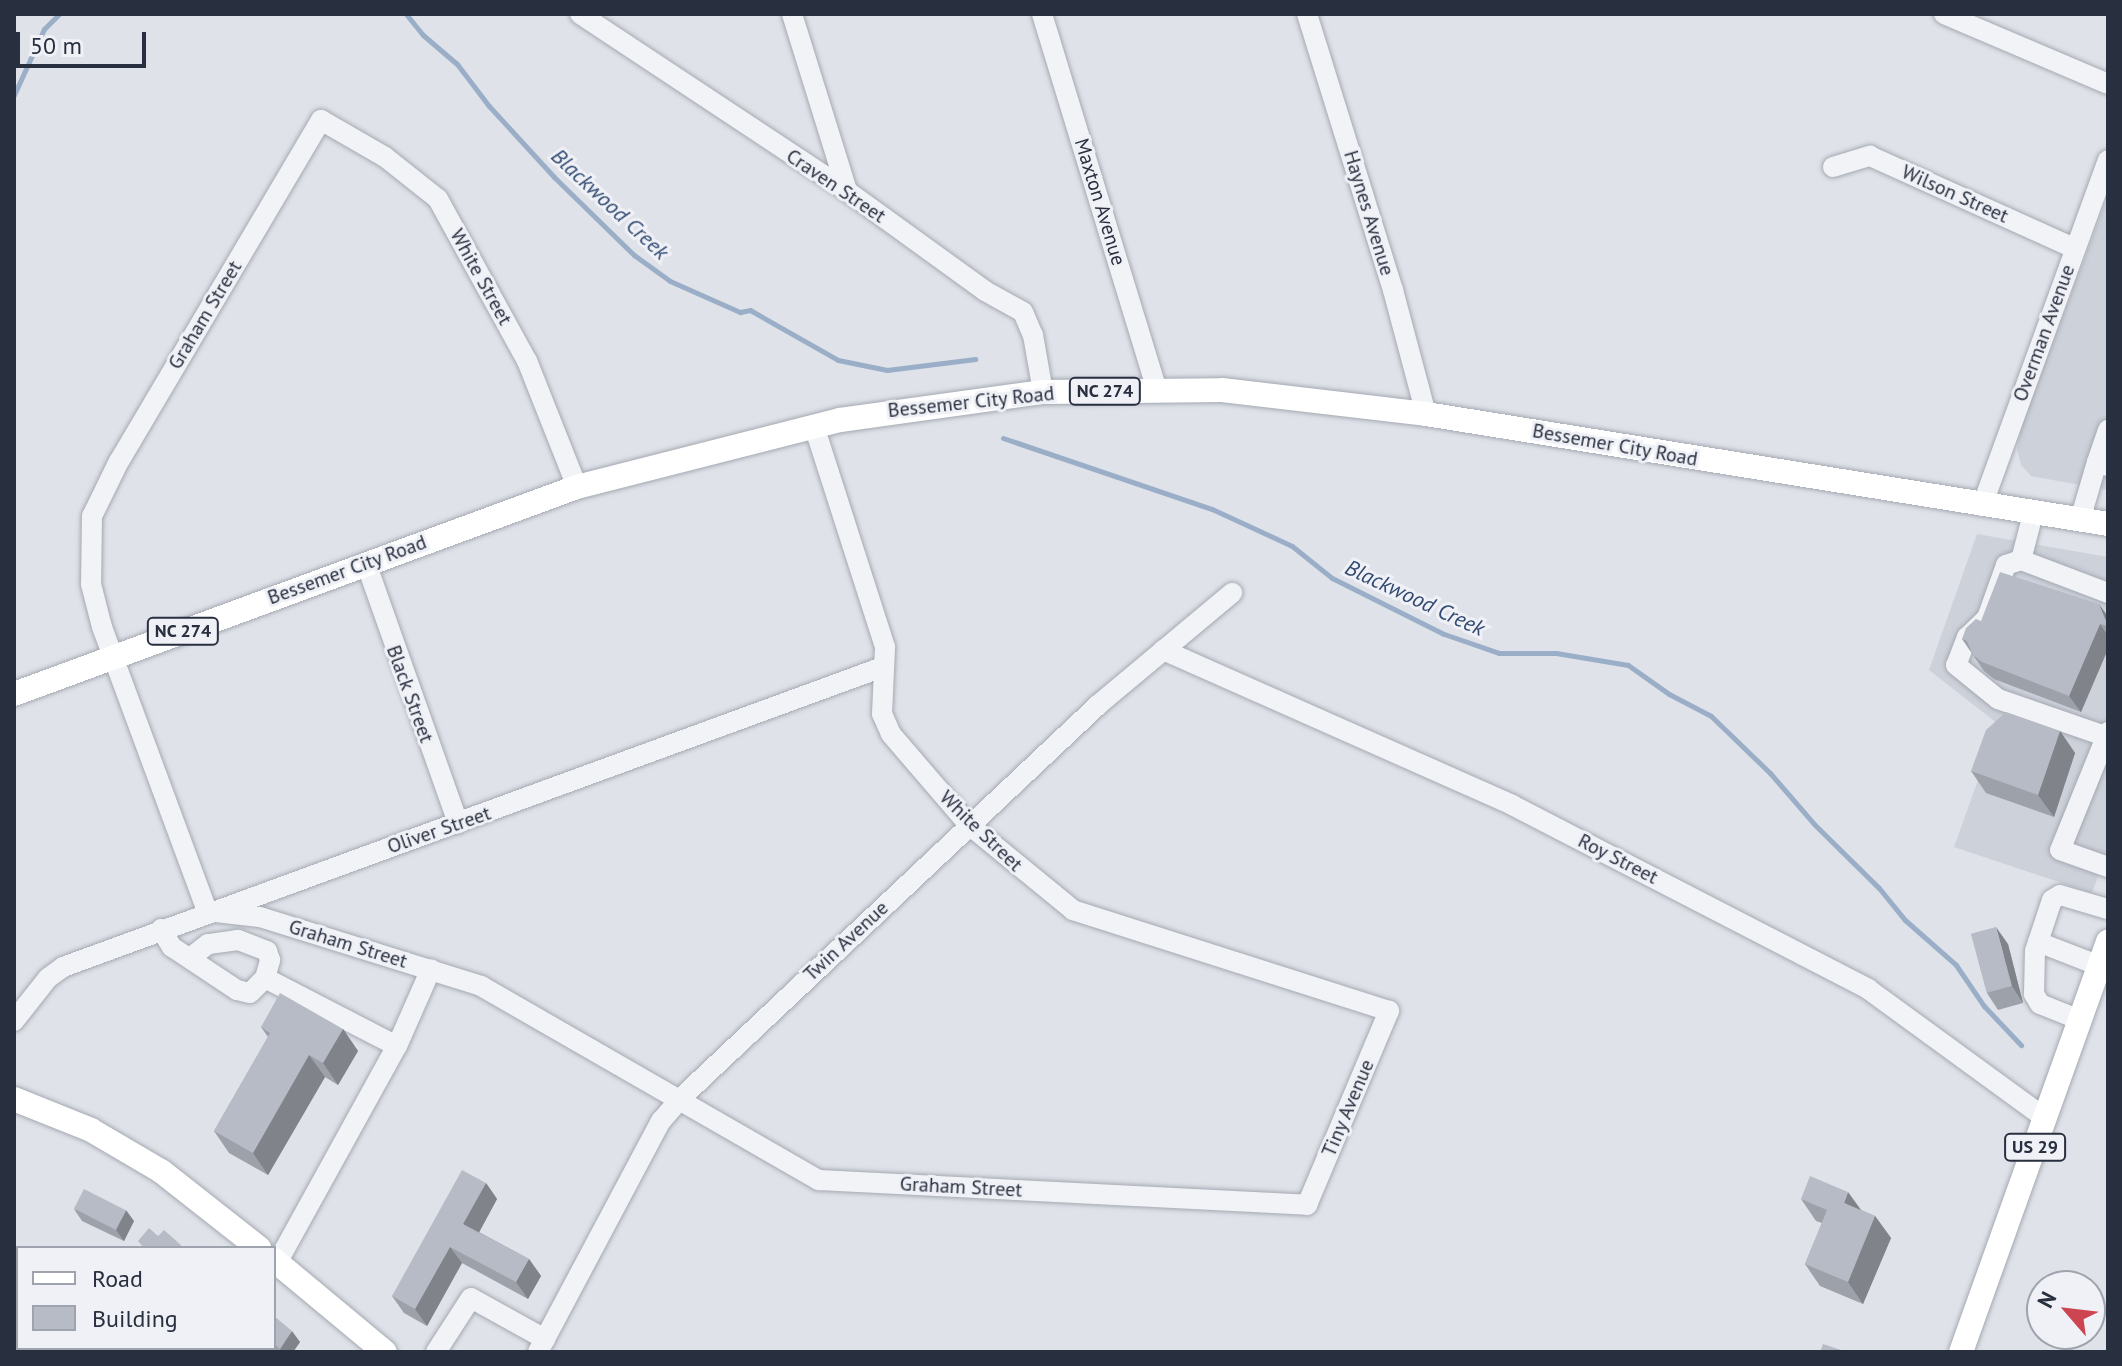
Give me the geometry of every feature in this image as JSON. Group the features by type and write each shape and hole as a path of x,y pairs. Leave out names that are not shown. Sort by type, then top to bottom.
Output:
{"main road":[{"name":"Bessemer City Road","path":"14,694 577,487 814,426 893,410 1043,392 1222,390 1426,414 2108,524"},
{"name":"US 29","path":"1961,1352 2108,942"},
{"path":"14,1099 91,1130 161,1171 256,1246"},
{"path":"276,1262 385,1352"}],"street":[{"name":"Craven Street","path":"580,14 847,191 985,291 1023,312 1033,335 1043,392"},
{"path":"792,14 847,191"},
{"name":"Maxton Avenue","path":"1042,14 1157,390"},
{"name":"Haynes Avenue","path":"1307,14 1393,290 1426,414"},
{"path":"1944,14 2108,84"},
{"name":"White Street","path":"321,120 385,157 438,199 527,361 577,487"},
{"name":"Graham Street","path":"321,120 99,497 92,516 91,584 114,657 207,911 260,917 481,986 681,1098 792,1167 819,1180 1307,1205"},
{"name":"Wilson Street","path":"1833,167 1870,156 2074,248"},
{"name":"Overman Avenue","path":"1982,506 2108,160"},
{"name":"White Street","path":"814,426 885,647 882,714 891,734 969,825 1073,910 1389,1011"},
{"path":"2080,520 2102,464 2108,430"},
{"path":"2021,560 2033,514"},
{"path":"2108,593 2021,560 2006,565 1987,618 1967,637 1956,665 1998,699 2108,735 2060,850 2108,867"},
{"name":"Black Street","path":"366,563 458,823"},
{"name":"Twin Avenue","path":"542,1345 661,1121 681,1098 1098,705 1232,593"},
{"name":"Roy Street","path":"1163,650 1512,805 1868,989 2045,1118"},
{"name":"Oliver Street","path":"14,1021 48,978 63,967 207,911 458,823 883,667"},
{"path":"2080,1020 2040,1004 2034,994 2038,942 2052,900 2060,895 2108,909"},
{"path":"161,929 172,947 237,990 250,993 265,978 270,960 267,951 246,942 208,944 190,958"},
{"path":"2038,942 2100,966"},
{"path":"276,1247 397,1046 431,969"},
{"path":"265,978 397,1046"},
{"name":"Tiny Avenue","path":"1307,1205 1389,1011"},
{"path":"436,1352 471,1298 542,1345"}],"shaded area":[{"path":"2108,196 2108,490 2031,476 2021,465 2017,449 2021,428"},
{"path":"1977,534 2108,557 2108,849 2092,893 1954,847 1998,724 1929,670"}],"building":[{"path":"2000,572 2099,604 2108,626 2100,624 2069,696 1982,662 1973,655 1967,641 1962,639 1966,628 1976,619 1981,621"},
{"path":"2006,712 2060,731 2038,795 1971,771 1986,730"},
{"path":"1996,927 2012,986 1987,993 1971,934"},
{"path":"280,993 343,1029 323,1063 309,1055 253,1153 214,1131 270,1033 261,1027"},
{"path":"462,1170 486,1183 463,1224 529,1259 516,1282 450,1247 415,1309 392,1296"},
{"path":"1810,1176 1848,1192 1844,1203 1875,1216 1848,1282 1805,1264 1827,1210 1801,1199"},
{"path":"84,1189 126,1210 116,1230 74,1209"},
{"path":"149,1228 158,1236 164,1230 181,1245 142,1246 138,1241"},
{"path":"276,1318 292,1331 280,1349 276,1346"},
{"path":"1823,1344 1847,1352 1820,1352"}],"waterway":[{"name":"Blackwood Creek","path":"14,95 44,29 59,14"},
{"name":"Blackwood Creek","path":"406,14 423,35 457,64 489,106 554,177 634,255 670,281 740,312 750,310 838,360 887,370 975,359"},
{"name":"Blackwood Creek","path":"1003,438 1212,509 1292,546 1332,578 1444,634 1499,653 1556,653 1628,665 1669,694 1711,716 1770,773 1814,824 1879,888 1905,920 1956,965 1984,1006 2021,1045"}]}
